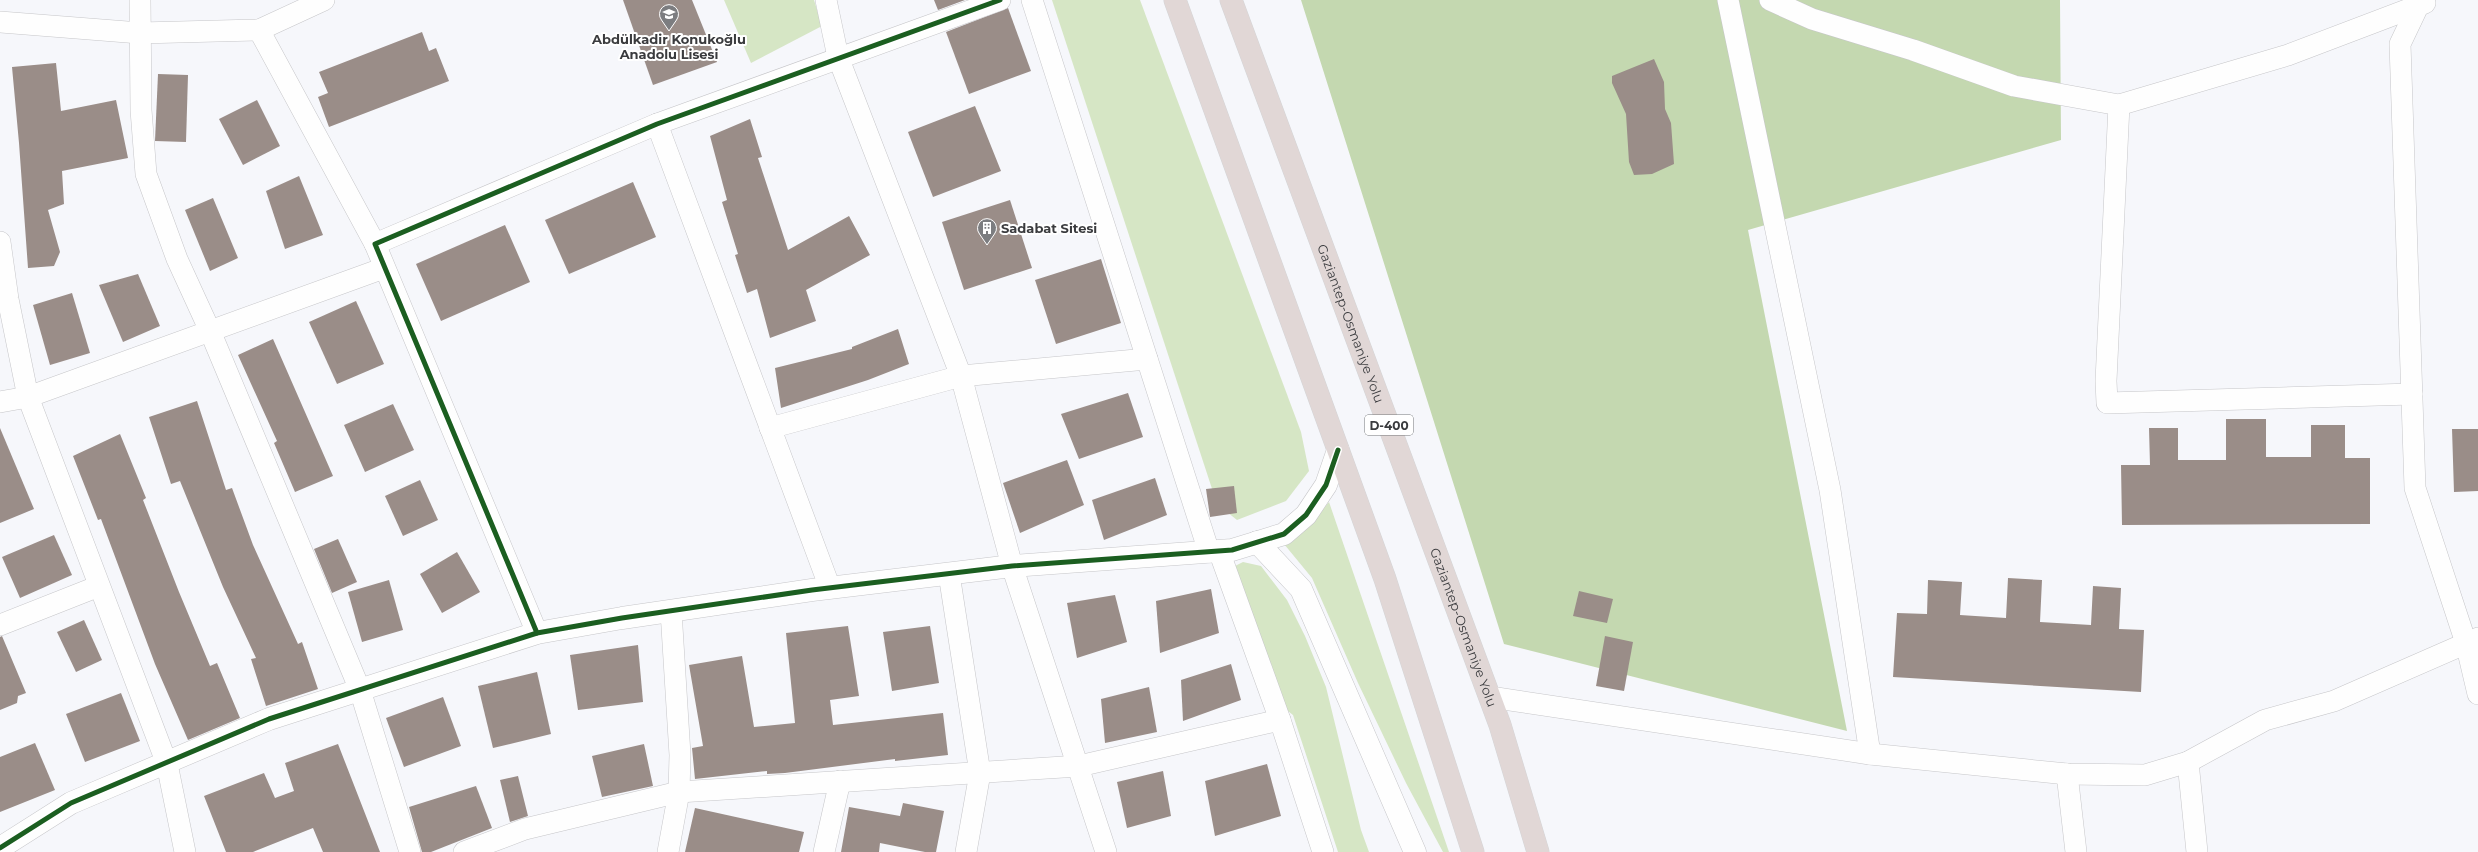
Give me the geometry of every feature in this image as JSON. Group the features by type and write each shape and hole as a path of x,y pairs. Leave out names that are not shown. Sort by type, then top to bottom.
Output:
{"highway":[{"path":"1175,0 1385,579 1474,852"},
{"name":"Gaziantep-Osmaniye Yolu","path":"1230,0 1490,696 1538,852"}],"street":[{"path":"140,0 141,110 146,174 177,259 210,331 360,690 410,852"},
{"path":"0,22 140,33 259,30 324,0"},
{"path":"826,0 838,57 961,376 1012,566 1079,766 1106,852"},
{"path":"375,244 657,124 838,57 1000,0"},
{"path":"1032,0 1147,359 1214,551 1280,720 1323,852"},
{"path":"1728,0 1830,490 1870,754"},
{"path":"1770,0 1812,19 1913,50 2014,86 2119,105 2288,55 2425,2"},
{"path":"2425,2 2400,44 2416,488 2472,640 2478,694"},
{"path":"259,30 375,244 537,634"},
{"path":"2119,105 2106,381 2107,403 2412,394"},
{"path":"657,124 830,588"},
{"path":"0,242 8,299 28,397 167,764 185,852"},
{"path":"0,402 28,397 384,268"},
{"path":"770,428 961,376 1147,359"},
{"path":"0,848 71,803 167,764 269,719 537,634 671,611 830,588 1012,566 1232,550 1284,534 1306,515 1326,485 1338,450"},
{"path":"1257,542 1301,589 1415,852"},
{"path":"949,574 980,773 966,852"},
{"path":"0,625 100,586"},
{"path":"668,852 679,792 680,755 671,611"},
{"path":"1490,696 1870,754 2067,774 2145,775 2188,762 2265,720 2334,700 2472,640"},
{"path":"464,852 525,829 679,792 1079,766 1280,720"},
{"path":"2188,762 2198,852"},
{"path":"2067,774 2076,852"},
{"path":"824,852 840,781"}],"green space":[{"path":"724,0 814,0 822,26 751,63"},
{"path":"1052,0 1140,0 1301,432 1309,471 1286,501 1237,520 1217,504"},
{"path":"1301,0 2060,0 2061,140 1748,230 1847,731 1504,644"},
{"path":"1329,502 1449,852 1443,852 1406,783 1358,683 1312,578 1284,544 1306,529"},
{"path":"1243,562 1261,566 1287,600 1305,636 1326,687 1361,830 1369,852 1338,852 1293,715 1284,708 1235,566"}],"building":[{"name":"Abdülkadir Konukoğlu Anadolu Lisesi","path":"623,0 692,0 717,62 653,85"},
{"path":"934,0 965,0 938,10"},
{"path":"1008,8 1031,71 969,94 946,32"},
{"path":"422,32 429,51 436,48 449,81 329,127 318,97 328,93 319,72"},
{"path":"1654,59 1664,82 1665,109 1671,123 1674,164 1652,174 1634,175 1629,162 1626,114 1612,83 1612,76"},
{"path":"56,63 61,111 116,100 128,158 62,171 64,204 48,210 60,252 54,266 28,268 12,67"},
{"path":"158,74 188,75 186,142 155,141"},
{"path":"257,100 280,146 243,165 219,119"},
{"path":"975,106 1001,171 933,197 908,132"},
{"path":"750,119 762,157 758,158 788,250 849,216 870,255 806,290 816,321 770,338 757,289 747,293 735,255 738,254 722,202 727,200 710,136"},
{"path":"299,176 323,235 285,249 266,191"},
{"path":"633,182 656,237 569,274 545,220"},
{"path":"213,198 238,258 210,271 185,210"},
{"name":"Sadabat Sitesi","path":"1010,200 1032,268 964,290 942,222"},
{"path":"505,225 530,282 441,321 416,264"},
{"name":"Sadabat Sitesi","path":"1101,259 1121,323 1056,344 1035,280"},
{"path":"138,274 160,326 123,342 99,285"},
{"path":"72,293 90,353 50,365 33,305"},
{"path":"356,301 384,364 337,384 309,322"},
{"path":"898,329 909,364 868,380 781,408 775,368 852,349 852,347"},
{"path":"273,339 333,476 295,492 274,443 277,441 238,355"},
{"path":"1128,393 1143,437 1079,459 1061,414"},
{"path":"197,401 226,490 232,488 253,545 298,644 302,642 318,689 266,706 251,659 256,658 223,587 180,481 171,484 149,417"},
{"path":"393,404 414,450 365,472 344,425"},
{"path":"2226,419 2266,419 2266,457 2311,457 2311,425 2345,425 2345,458 2370,458 2370,524 2122,525 2121,465 2150,465 2149,428 2178,428 2178,460 2226,460"},
{"path":"0,428 34,509 0,523"},
{"path":"2452,429 2478,429 2478,491 2454,492"},
{"path":"120,434 146,498 143,500 210,666 217,663 240,718 188,740 155,664 101,519 98,520 73,456"},
{"path":"1067,460 1084,505 1020,533 1003,483"},
{"path":"1155,478 1167,515 1104,540 1092,500"},
{"path":"420,480 438,520 403,536 385,496"},
{"path":"1234,486 1237,513 1210,517 1206,489"},
{"path":"54,535 72,575 20,598 2,557"},
{"path":"338,539 357,582 332,593 314,549"},
{"path":"457,552 480,592 442,613 420,574"},
{"path":"2008,578 2042,580 2040,622 2091,625 2093,586 2121,588 2119,629 2144,630 2141,692 1893,677 1897,613 1927,614 1928,580 1962,582 1960,615 2006,618"},
{"path":"389,580 403,630 362,642 348,592"},
{"path":"1211,589 1219,633 1160,653 1156,601"},
{"path":"1579,591 1613,599 1607,623 1573,616"},
{"path":"1115,595 1127,642 1077,658 1067,603"},
{"path":"84,620 102,660 76,672 57,632"},
{"path":"848,626 859,696 830,700 833,725 943,713 948,755 895,761 895,759 785,773 767,774 767,771 695,779 692,748 703,746 689,665 742,656 754,727 795,723 786,633"},
{"path":"930,626 939,683 892,691 883,632"},
{"path":"2,636 26,693 18,696 17,703 0,710 0,637"},
{"path":"1605,636 1633,642 1624,691 1596,686"},
{"path":"638,645 643,702 578,710 570,655"},
{"path":"1231,664 1241,700 1183,721 1181,680"},
{"path":"537,672 551,734 493,748 478,686"},
{"path":"1149,687 1157,732 1105,743 1101,699"},
{"path":"121,693 140,741 85,762 66,714"},
{"path":"443,697 461,746 404,767 386,718"},
{"path":"35,743 55,790 0,812 0,757"},
{"path":"338,744 380,852 323,852 313,828 253,852 226,852 204,796 264,773 275,798 294,791 285,763"},
{"path":"644,744 653,786 602,797 592,756"},
{"path":"1267,764 1281,816 1215,836 1205,781"},
{"path":"1163,771 1171,816 1127,828 1117,782"},
{"path":"518,776 528,816 510,822 500,780"},
{"path":"476,786 492,828 431,852 422,852 409,807"},
{"path":"903,803 944,811 936,852 925,852 880,843 879,852 841,852 849,807 900,816"},
{"path":"695,808 804,832 799,852 685,852"}],"cycle path":[{"path":"537,633 375,244 657,124 1000,0"},
{"path":"0,848 71,803 269,719 537,633 622,618 812,590 1012,566 1232,550 1284,534 1306,515 1326,485 1338,450"}],"place":[{"name":"Abdülkadir Konukoğlu Anadolu Lisesi","path":"669,31"},
{"name":"Sadabat Sitesi","path":"987,245"}]}
